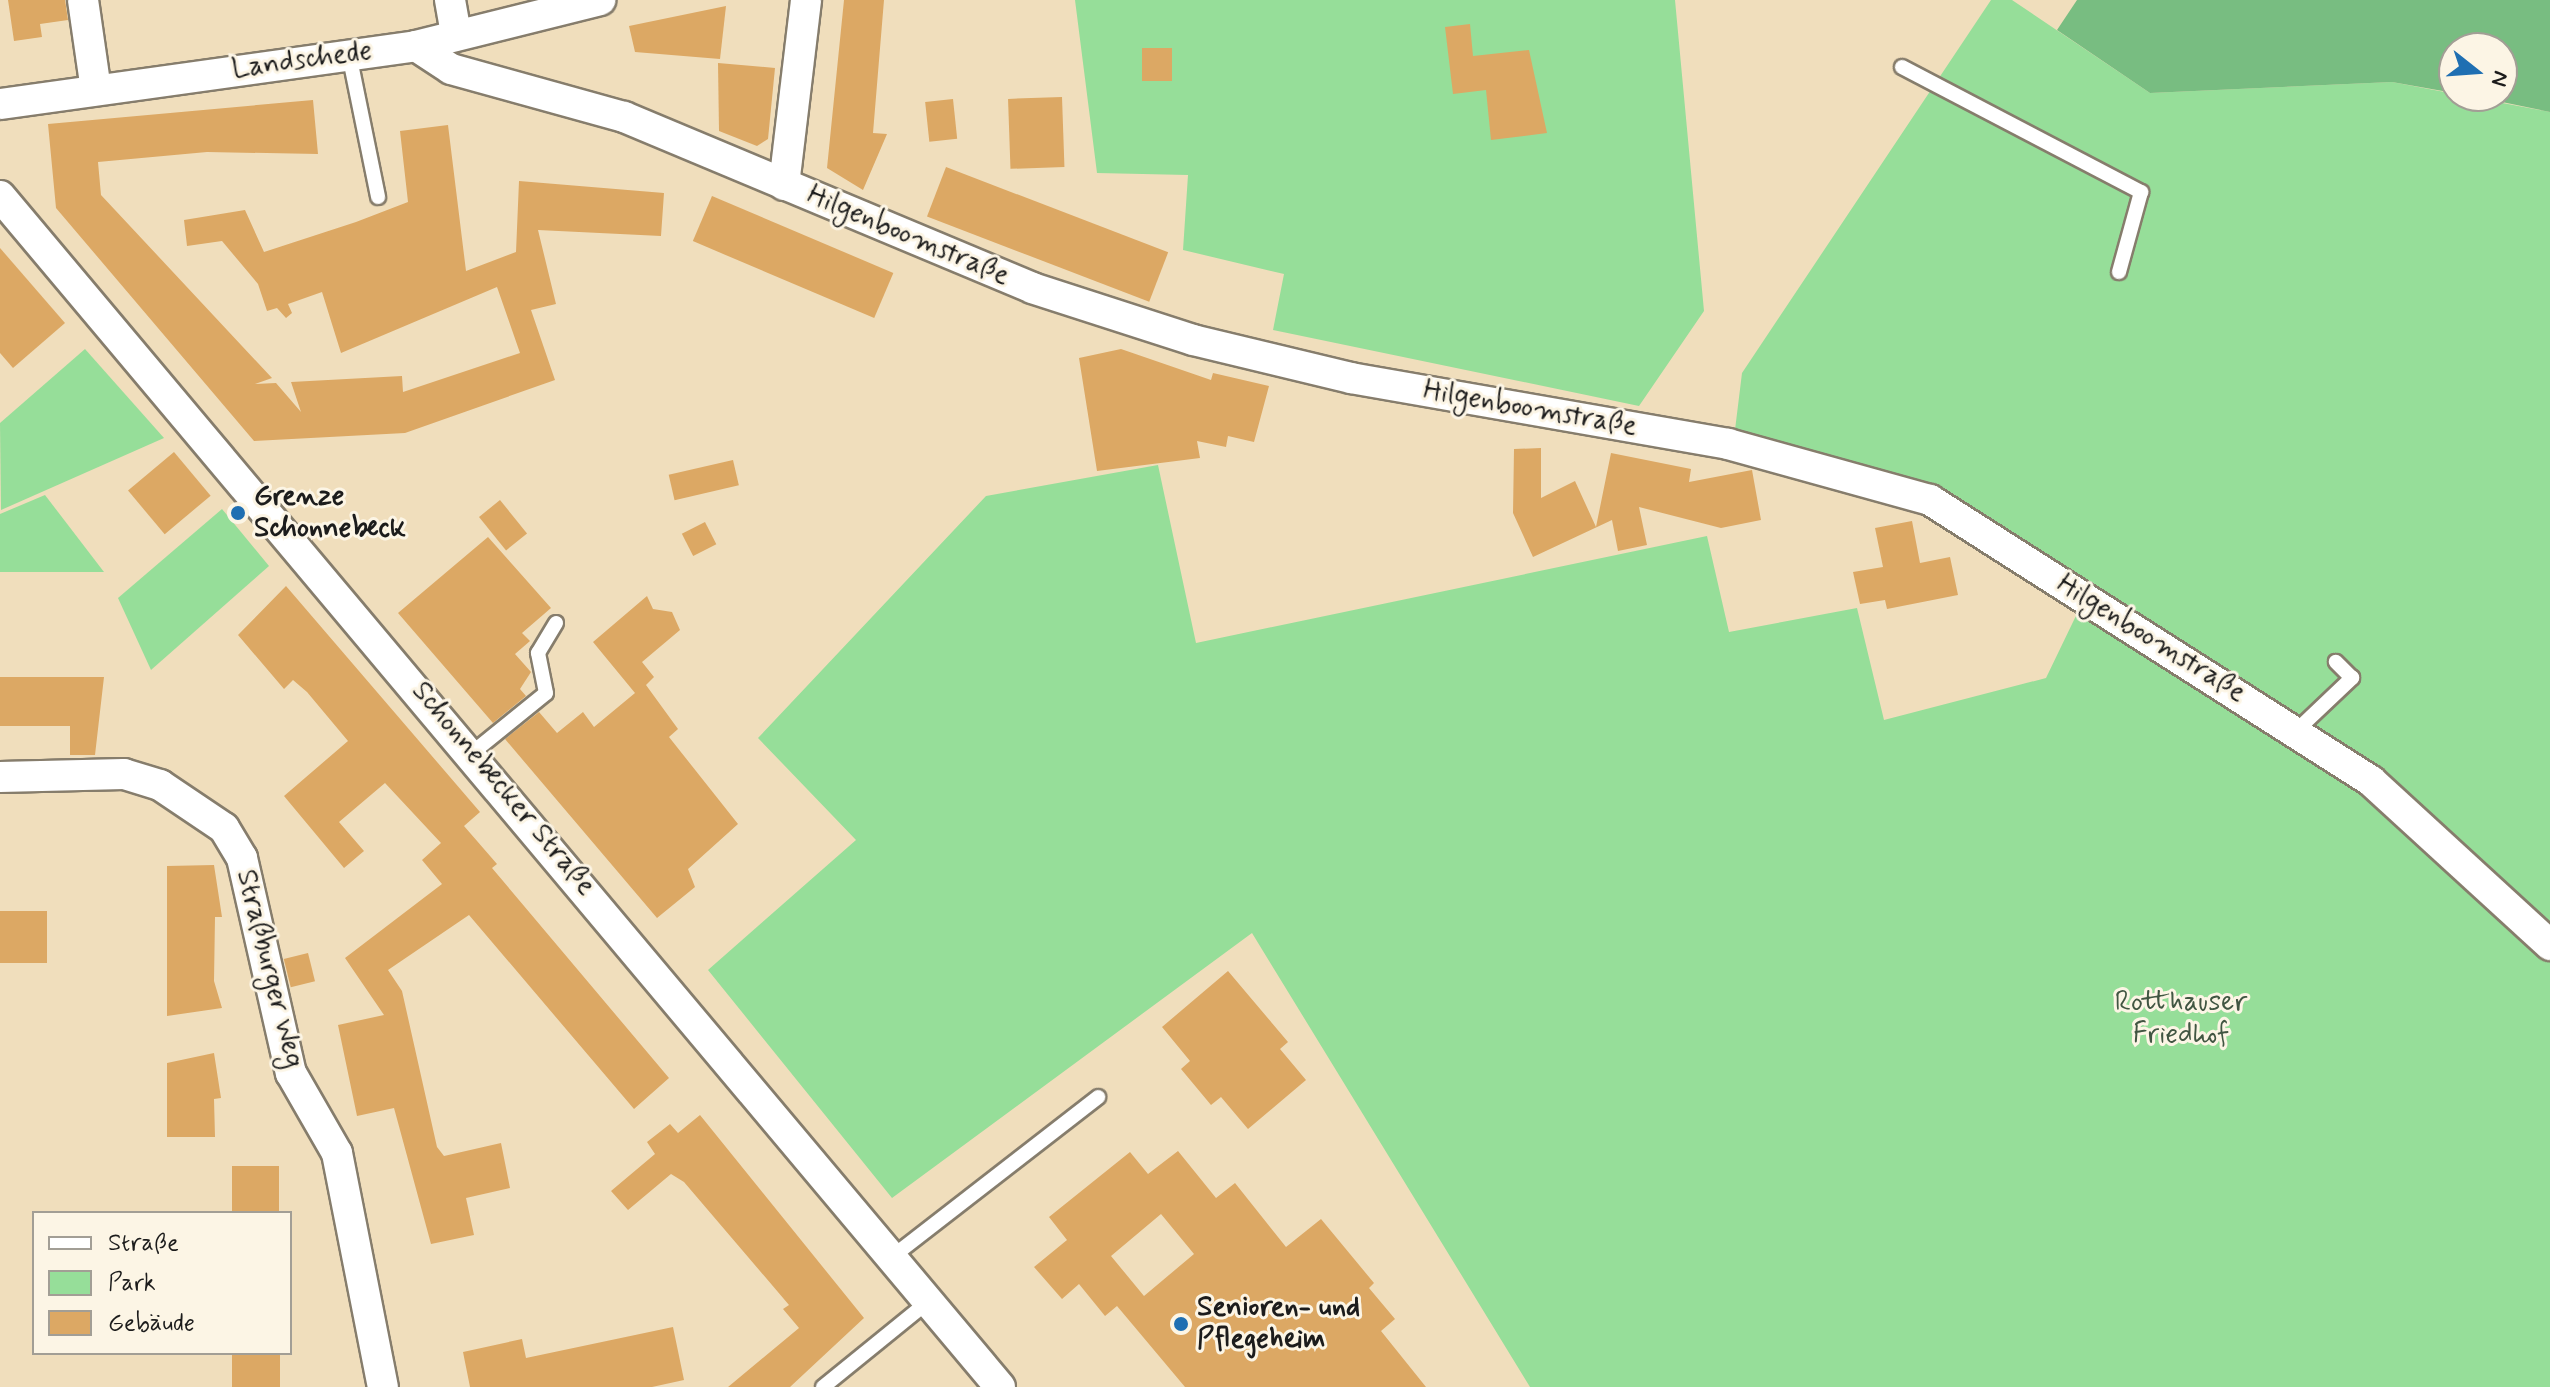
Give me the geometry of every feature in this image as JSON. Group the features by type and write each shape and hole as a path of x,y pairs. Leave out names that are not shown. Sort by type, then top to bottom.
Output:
{"street":[{"path":"83,0 96,90"},
{"path":"450,0 456,35"},
{"name":"Landschede","path":"0,104 416,46 600,0"},
{"path":"784,185 806,0"},
{"name":"Hilgenboomstraße","path":"416,46 451,69 624,117 1032,288 1193,340 1351,378 1700,439 1872,478 1974,524 2371,781 2550,945"},
{"name":"Schonnebecker Straße","path":"0,196 472,753 1000,1387"},
{"name":"Straßburger Weg","path":"0,777 124,774 160,785 224,828 242,858 291,1073 337,1153 383,1387"}],"lane":[{"path":"349,54 378,197"},
{"path":"1902,67 2141,192 2119,272"},
{"path":"472,753 546,693 538,653 556,623"},
{"path":"2295,732 2352,678 2336,662"},
{"path":"892,1257 1098,1097"},
{"path":"823,1387 929,1301"}],"green space":[{"path":"1075,0 1675,0 1704,311 1639,406 1273,330 1284,274 1183,250 1188,175 1097,173"},
{"name":"Rotthauser Friedhof","path":"1991,0 2012,0 2150,93 2392,82 2438,91 2438,112 2518,112 2518,106 2550,112 2550,1387 1530,1387 1252,933 892,1198 708,970 856,840 758,738 986,496 1158,465 1196,643 1707,536 1729,632 1857,608 1884,720 2046,678 2086,595 1976,519 1734,438 1742,373"},
{"path":"2077,0 2550,0 2550,112 2518,105 2518,32 2438,32 2438,90 2392,82 2150,93 2057,30"},
{"path":"85,349 164,438 1,510 0,423"},
{"path":"45,495 104,572 0,572 0,514"},
{"path":"222,509 269,566 151,670 118,598"}],"building":[{"path":"8,0 65,0 68,20 40,24 42,37 14,41"},
{"path":"844,0 884,0 873,133 887,134 863,190 827,168"},
{"path":"726,6 720,59 635,52 629,26"},
{"path":"1470,24 1473,56 1529,50 1547,133 1491,140 1486,90 1453,94 1445,27"},
{"path":"1142,48 1172,48 1172,81 1142,81"},
{"path":"718,63 775,68 768,139 757,146 719,131"},
{"path":"1062,97 1064,167 1010,169 1008,99"},
{"path":"953,99 957,139 929,142 925,102"},
{"path":"313,100 318,154 207,152 98,162 101,195 272,378 255,384 276,383 301,412 291,382 402,376 403,392 520,353 497,287 341,353 322,292 288,304 292,313 286,318 277,308 267,311 258,284 222,241 187,246 184,220 245,210 264,252 356,222 408,202 400,131 448,125 466,271 516,252 519,181 664,193 661,236 538,230 556,304 531,310 555,380 405,433 254,441 56,208 48,124"},
{"path":"946,167 1168,252 1149,302 927,216"},
{"path":"712,196 893,273 874,318 693,241"},
{"path":"0,248 65,323 13,368 0,353"},
{"path":"1121,349 1211,380 1213,373 1269,386 1254,442 1228,436 1226,447 1197,441 1200,458 1097,471 1079,358"},
{"path":"1541,448 1541,498 1575,481 1596,527 1611,453 1691,469 1689,482 1752,470 1761,520 1721,528 1639,507 1647,545 1618,551 1612,520 1533,557 1513,513 1514,449"},
{"path":"174,452 211,496 165,534 128,491"},
{"path":"733,460 739,485 675,500 669,475"},
{"path":"500,500 527,533 506,550 479,517"},
{"path":"1912,521 1920,563 1950,557 1958,595 1887,609 1885,600 1860,604 1853,572 1883,567 1875,528"},
{"path":"705,522 716,544 693,556 682,534"},
{"path":"488,537 551,608 522,633 530,641 515,654 531,672 520,689 526,696 493,723 398,613"},
{"path":"286,586 480,812 464,826 497,864 492,868 669,1078 634,1109 469,915 388,970 402,991 437,1147 444,1156 501,1143 510,1188 466,1198 474,1235 431,1244 394,1108 357,1116 338,1025 384,1015 345,958 442,884 422,860 441,843 385,783 339,822 364,851 344,868 284,796 348,741 293,680 284,689 238,635"},
{"path":"647,596 653,609 672,612 680,630 642,662 654,677 646,685 678,729 669,737 738,824 688,869 695,887 657,918 505,739 539,712 557,733 583,712 594,727 635,693 593,642"},
{"path":"0,677 104,677 95,755 70,755 70,726 0,726"},
{"path":"214,865 222,917 215,917 214,981 222,1008 167,1016 167,866"},
{"path":"0,911 47,911 47,963 0,963"},
{"path":"308,953 315,981 291,987 284,959"},
{"path":"1228,971 1288,1042 1280,1049 1306,1080 1248,1129 1221,1097 1211,1105 1181,1069 1190,1061 1162,1027"},
{"path":"214,1053 221,1098 214,1099 215,1137 167,1137 167,1063"},
{"path":"700,1115 864,1318 790,1387 728,1387 799,1328 783,1309 789,1305 684,1182 671,1174 628,1210 611,1191 655,1154 647,1142 670,1124 678,1133"},
{"path":"1178,1151 1216,1198 1235,1183 1286,1247 1321,1219 1374,1283 1369,1288 1395,1319 1381,1331 1426,1387 1185,1387 1117,1306 1105,1316 1079,1284 1062,1299 1034,1267 1067,1240 1049,1217 1130,1152 1148,1174","holes":["1161,1214 1194,1254 1144,1296 1111,1256"]},
{"path":"232,1166 279,1166 279,1211 232,1211"},
{"path":"673,1327 684,1380 652,1387 470,1387 463,1352 522,1339 526,1358"},
{"path":"232,1355 280,1355 280,1387 232,1387"}],"place":[{"name":"Grenze Schonnebeck","path":"238,513"},
{"name":"Senioren- und Pflegeheim","path":"1181,1324"}]}
